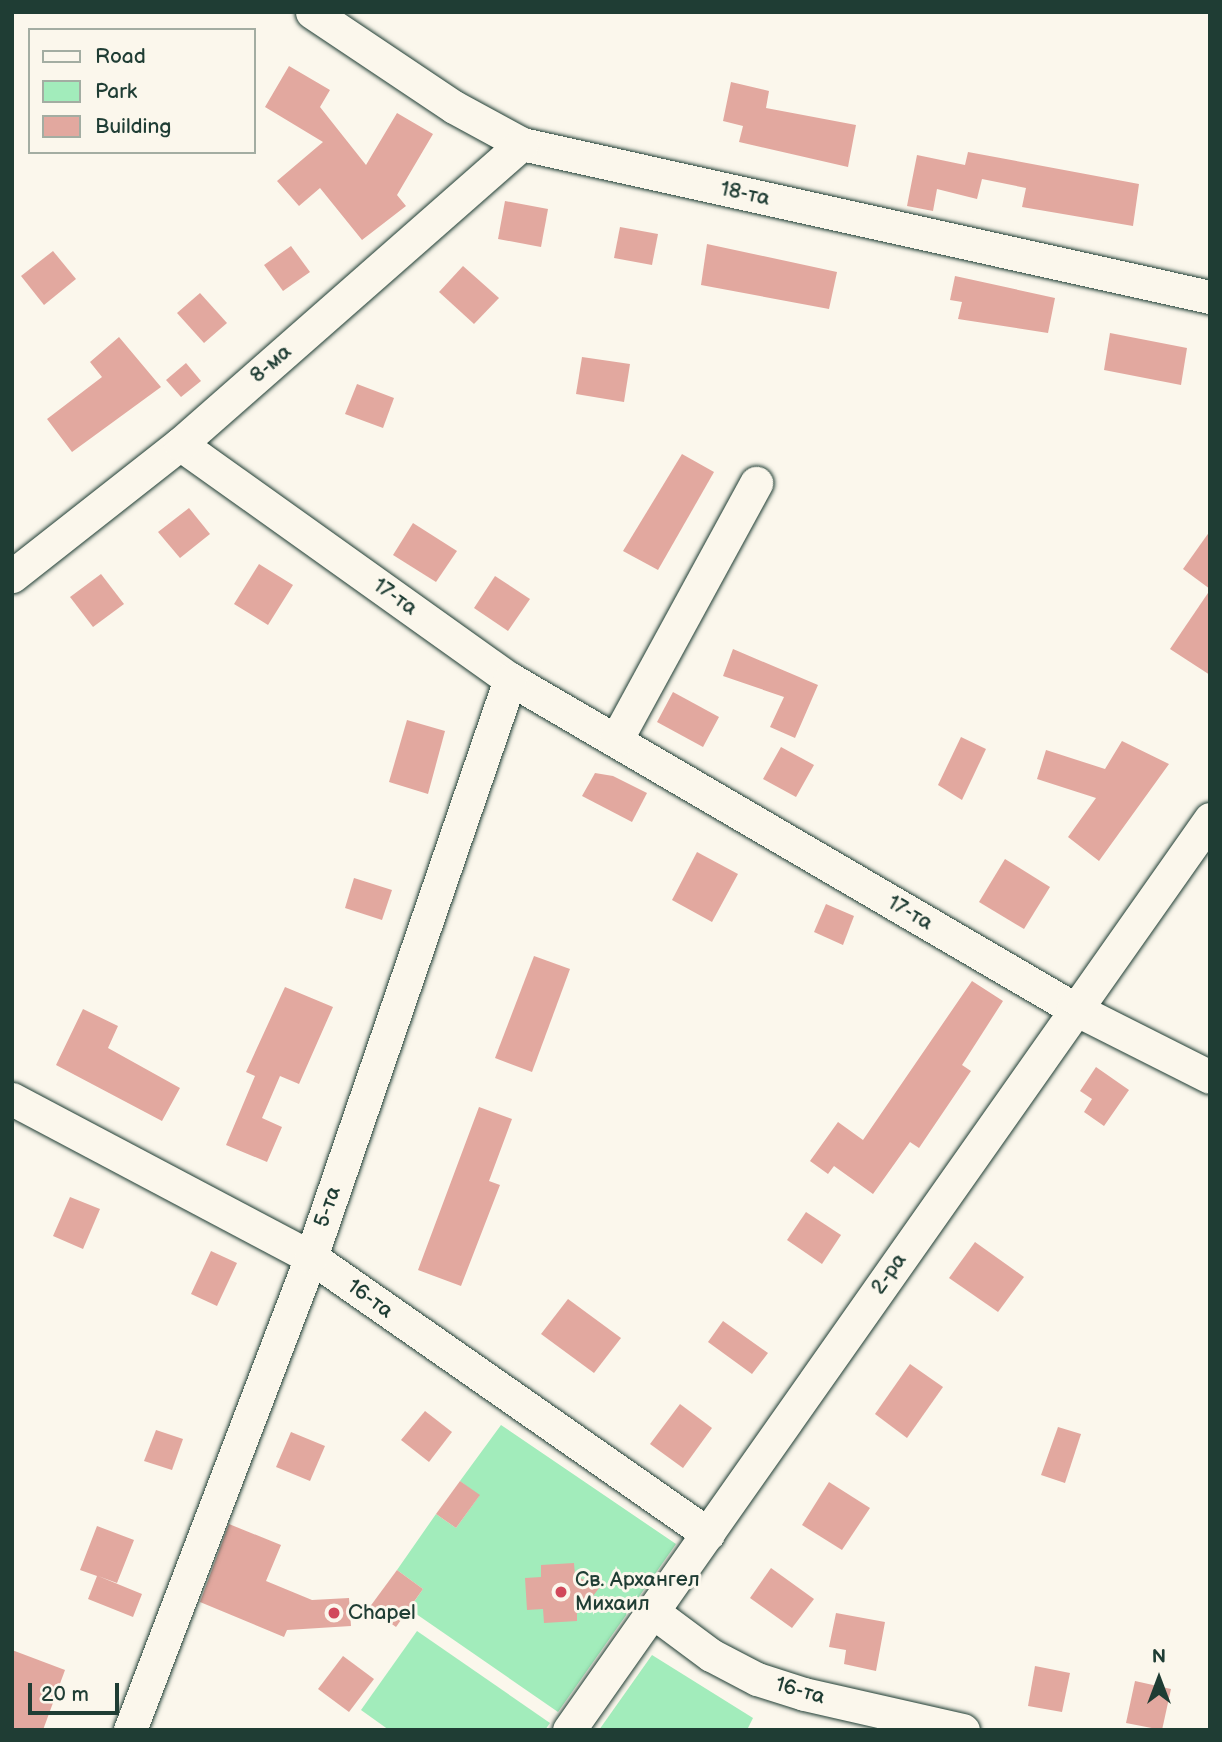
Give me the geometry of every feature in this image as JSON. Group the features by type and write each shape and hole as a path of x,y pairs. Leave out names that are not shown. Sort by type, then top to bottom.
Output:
{"street":[{"name":"18-та","path":"312,12 454,107 522,144 1210,297"},
{"name":"8-ма","path":"12,576 180,444 522,144"},
{"name":"17-та","path":"180,444 510,679 1073,1008 1210,1077"},
{"path":"616,740 756,482"},
{"name":"5-та","path":"130,1730 311,1257 510,679"},
{"name":"2-ра","path":"569,1730 1073,1008 1210,819"},
{"name":"16-та","path":"12,1099 311,1257 708,1534"},
{"name":"16-та","path":"653,1612 711,1655 757,1679 804,1694 963,1730"}],"green space":[{"path":"501,1425 676,1544 558,1712 409,1609 423,1589 397,1570 436,1514 456,1528 479,1496 460,1481"},
{"path":"417,1631 550,1723 545,1730 389,1730 361,1710"},
{"path":"652,1655 753,1718 747,1730 599,1730"}],"building":[{"path":"289,66 330,90 320,107 366,165 397,113 433,134 397,195 406,206 362,240 320,188 299,206 277,181 323,142 265,107"},
{"path":"731,82 769,91 766,108 856,125 848,167 739,142 743,126 723,121"},
{"path":"968,152 1139,184 1133,226 1022,207 1026,188 982,179 977,199 937,189 933,211 907,206 917,155 965,165"},
{"path":"505,201 548,209 541,247 498,239"},
{"path":"620,227 658,234 652,265 614,258"},
{"path":"707,244 837,272 829,309 701,285"},
{"path":"291,246 310,272 283,291 264,265"},
{"path":"53,251 76,279 44,305 21,276"},
{"path":"463,266 499,298 474,324 439,292"},
{"path":"955,276 1055,298 1048,333 958,319 962,302 950,300"},
{"path":"200,293 227,323 204,343 177,313"},
{"path":"1110,333 1187,348 1181,385 1104,370"},
{"path":"119,337 161,387 72,452 47,419 102,377 90,362"},
{"path":"582,357 630,364 624,402 576,394"},
{"path":"186,363 201,381 181,397 166,380"},
{"path":"357,384 394,398 383,428 345,414"},
{"path":"682,454 714,472 658,570 623,551"},
{"path":"189,508 210,534 180,558 158,532"},
{"path":"413,523 457,551 436,582 393,555"},
{"path":"1210,531 1210,589 1183,569"},
{"path":"259,564 293,585 268,625 234,604"},
{"path":"101,574 124,604 93,627 70,597"},
{"path":"495,576 530,599 508,631 474,608"},
{"path":"1210,590 1210,675 1170,649"},
{"path":"733,649 818,685 795,738 770,727 784,697 723,676"},
{"path":"673,692 719,717 703,747 657,722"},
{"path":"407,720 445,731 428,794 389,782"},
{"path":"961,737 986,749 962,800 938,785"},
{"path":"1122,741 1169,764 1099,861 1068,837 1096,798 1037,779 1046,750 1105,769"},
{"path":"781,747 814,765 796,797 763,779"},
{"path":"595,773 613,776 647,793 632,822 582,796"},
{"path":"697,852 738,874 712,922 672,900"},
{"path":"1005,859 1050,887 1024,929 979,902"},
{"path":"354,878 392,890 382,920 345,908"},
{"path":"826,904 854,916 843,945 814,932"},
{"path":"534,956 570,969 532,1072 495,1058"},
{"path":"972,981 1003,1001 962,1065 971,1071 919,1148 910,1142 873,1194 834,1166 828,1174 810,1161 838,1122 863,1140"},
{"path":"285,987 333,1007 299,1084 280,1076 262,1118 282,1127 267,1162 226,1145 255,1076 246,1072"},
{"path":"83,1009 118,1026 108,1048 180,1088 162,1121 56,1065"},
{"path":"1096,1067 1129,1090 1104,1126 1084,1112 1092,1099 1080,1091"},
{"path":"479,1107 512,1119 489,1181 500,1185 461,1286 418,1270"},
{"path":"70,1197 100,1209 83,1249 53,1236"},
{"path":"806,1212 841,1235 822,1264 787,1240"},
{"path":"975,1242 1024,1277 998,1312 949,1278"},
{"path":"211,1251 237,1263 217,1306 191,1294"},
{"path":"568,1299 621,1338 594,1373 541,1334"},
{"path":"723,1321 768,1353 752,1374 708,1342"},
{"path":"910,1364 943,1387 907,1438 875,1414"},
{"path":"680,1404 712,1428 683,1468 650,1444"},
{"path":"425,1411 452,1432 429,1462 401,1440"},
{"path":"1058,1427 1081,1434 1065,1483 1041,1475"},
{"path":"156,1430 183,1439 172,1470 144,1461"},
{"path":"291,1432 325,1446 310,1481 276,1467"},
{"path":"460,1481 480,1495 456,1528 436,1514"},
{"path":"829,1482 870,1508 842,1550 802,1525"},
{"path":"229,1524 281,1545 266,1581 312,1600 349,1598 351,1626 287,1630 284,1637 200,1602"},
{"path":"97,1526 134,1540 117,1583 98,1576 142,1594 133,1617 88,1599 97,1576 80,1570"},
{"name":"Св. Архангел Михаил","path":"574,1563 575,1575 599,1588 585,1607 577,1607 577,1621 544,1623 543,1609 527,1610 525,1578 541,1577 541,1565"},
{"path":"771,1568 814,1599 792,1628 750,1598"},
{"path":"397,1570 423,1589 396,1627 369,1608"},
{"path":"836,1613 885,1622 876,1671 844,1664 846,1650 829,1647"},
{"path":"12,1650 65,1670 43,1730 12,1730"},
{"path":"343,1656 374,1679 349,1712 318,1689"},
{"path":"1035,1666 1070,1673 1062,1712 1028,1706"},
{"path":"1135,1681 1171,1689 1162,1730 1126,1723"}],"place":[{"name":"Св. Архангел Михаил","path":"561,1592"},
{"name":"Chapel","path":"334,1613"}]}
